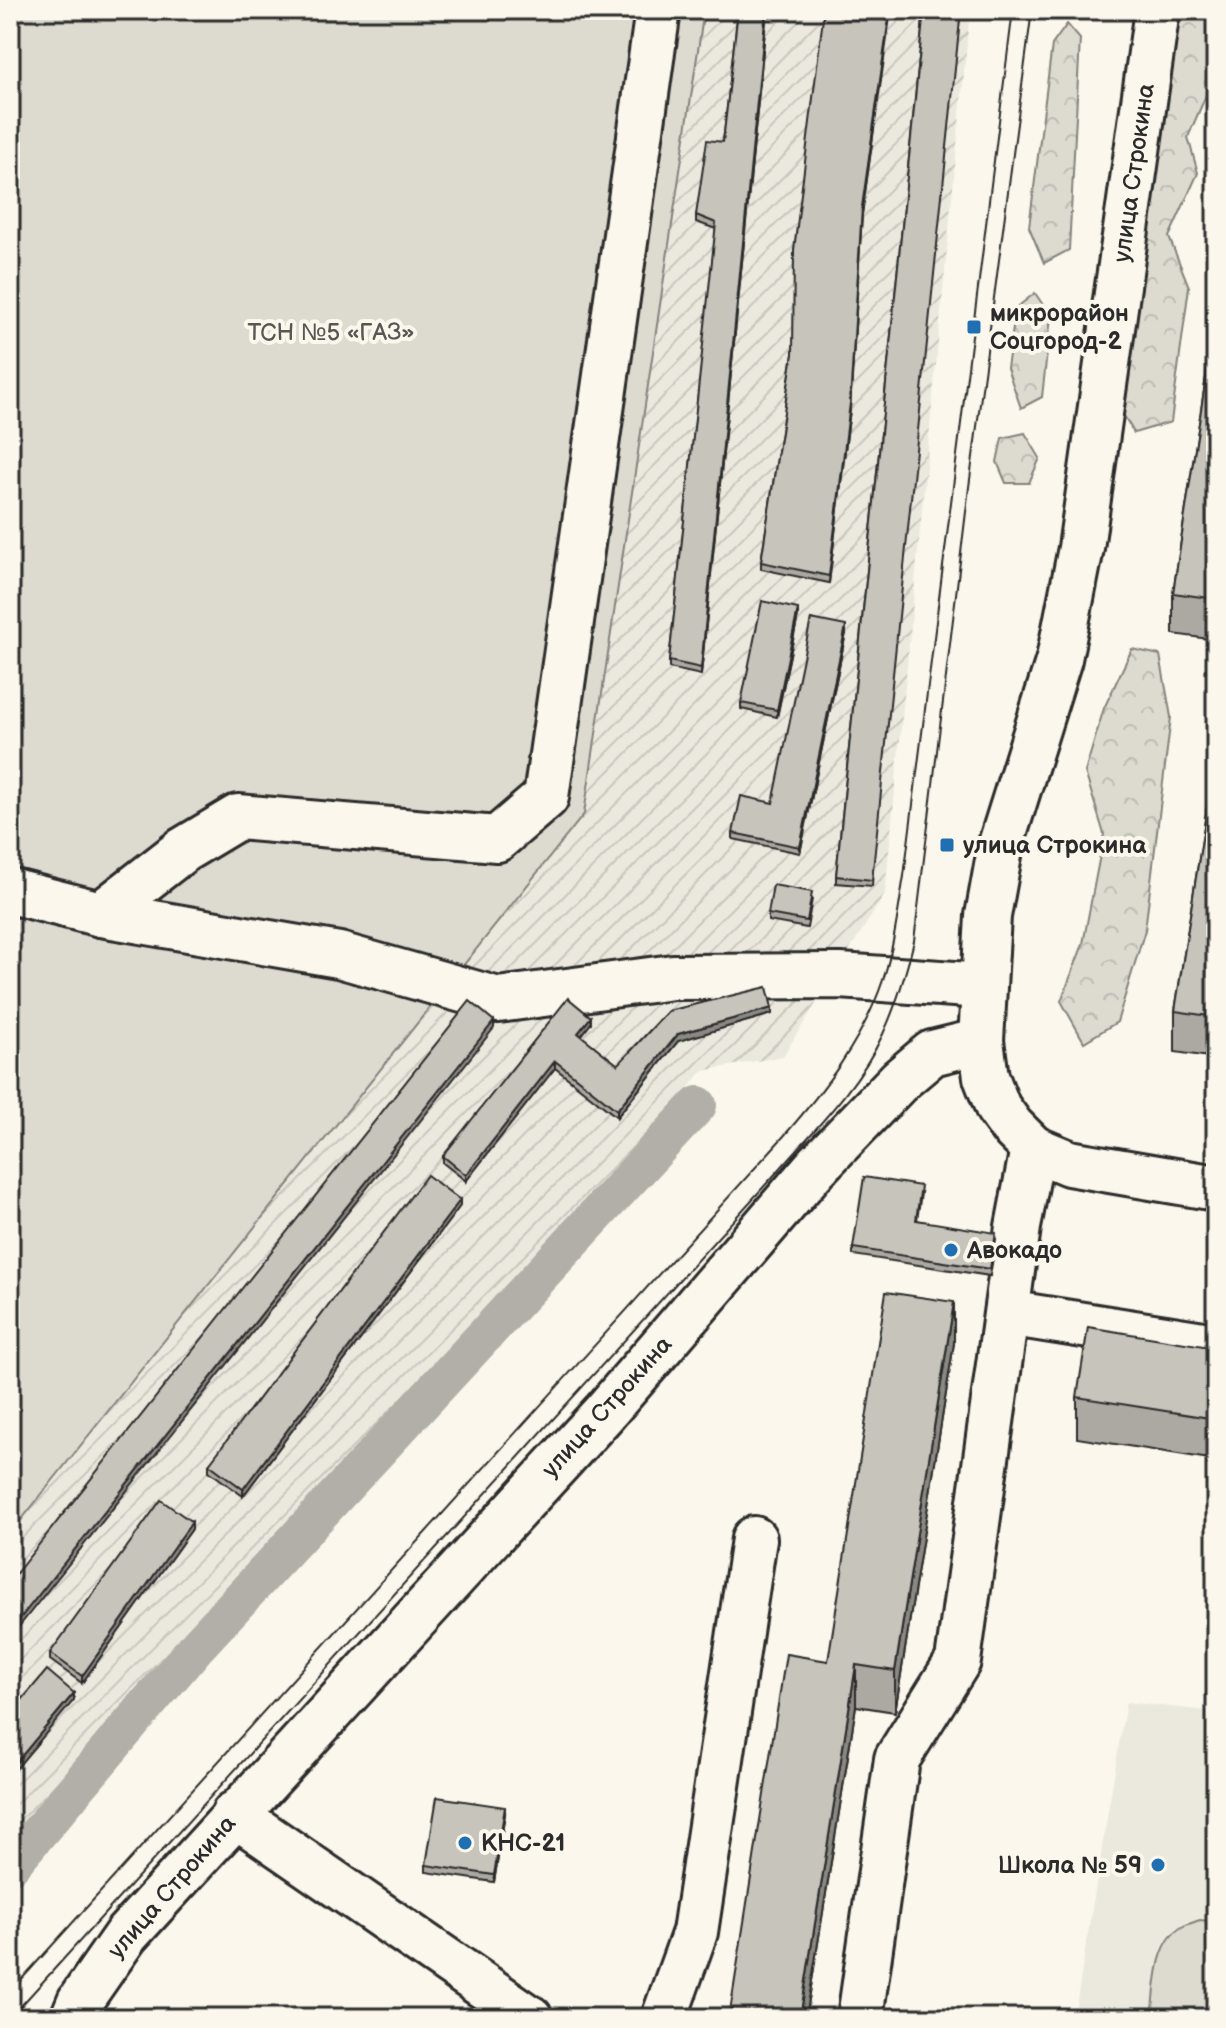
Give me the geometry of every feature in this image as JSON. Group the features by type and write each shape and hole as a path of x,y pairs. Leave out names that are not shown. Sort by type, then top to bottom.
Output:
{"street":[{"path":"101,914 183,850 238,817 497,839 546,797 658,10"},
{"name":"улица Строкина","path":"73,2018 80,2001 126,1935 604,1413 816,1167 889,1090 932,1053 981,1041 988,916 1001,844 1059,659 1081,548 1157,10"},
{"path":"10,891 101,914 339,955 498,1000 673,977 840,976 983,986"},
{"path":"981,1041 986,1077 998,1108 1033,1148 1069,1163 1216,1188"},
{"path":"860,2018 897,1759 958,1661 1018,1227 1033,1148"},
{"path":"1007,1313 1216,1346"},
{"path":"664,2018 695,1932 754,1539"},
{"path":"234,1814 530,2018"}],"shaded area":[{"path":"704,10 970,10 885,894 783,1056 703,1071 10,1857 10,1534 584,814"},
{"name":"Школа № 59","path":"1126,1702 1216,1712 1216,2018 1074,2018"}],"green space":[{"name":"ТСН №5 «ГАЗ»","path":"10,10 704,10 584,814 10,1534"},
{"path":"1194,10 1204,10 1216,29 1216,72 1188,137 1198,173 1169,237 1189,287 1171,422 1134,433 1114,398 1159,42"},
{"path":"1067,24 1080,39 1069,250 1044,263 1029,227 1052,45"},
{"path":"1035,293 1051,317 1042,397 1021,408 1007,368 1016,308"},
{"path":"1025,433 1040,458 1029,483 1006,483 997,462 1002,438"},
{"path":"1132,649 1160,655 1171,717 1145,930 1117,1022 1084,1042 1061,1001 1083,944 1104,834 1085,772 1104,708"},
{"path":"1200,1920 1216,1922 1216,2018 1152,2018 1158,1968 1166,1944 1182,1927"}],"building":[{"path":"738,10 766,10 701,668 669,661 716,223 696,215 707,140 723,142"},
{"path":"824,10 890,10 862,207 850,403 829,576 761,562 793,354 794,250"},
{"path":"924,10 961,10 872,880 836,876"},
{"path":"1216,312 1216,599 1173,593"},
{"path":"762,601 798,609 777,710 741,703"},
{"path":"811,619 846,626 800,847 733,833 741,796 773,803"},
{"path":"1216,750 1216,1017 1175,1011"},
{"path":"773,885 812,892 807,921 768,914"},
{"path":"767,987 772,1008 678,1034 617,1110 555,1061 466,1175 443,1156 568,998 591,1017 578,1033 618,1065 668,1011"},
{"path":"470,1001 494,1021 10,1631 10,1581"},
{"path":"427,1175 460,1200 243,1489 209,1464"},
{"path":"864,1177 921,1186 916,1220 996,1233 990,1269 853,1248"},
{"path":"886,1292 954,1302 895,1671 856,1665 800,2018 729,2018 786,1654 828,1661"},
{"path":"1088,1327 1216,1348 1216,1419 1077,1397"},
{"path":"161,1500 192,1522 82,1676 50,1653"},
{"path":"47,1670 74,1693 10,1770 10,1714"},
{"name":"КНС-21","path":"437,1797 505,1807 494,1875 426,1865"}],"waterway":[{"path":"10,1866 197,1646 698,1105"}],"tram line":[{"path":"10,1992 783,1137 827,1082 865,1023 887,967 904,876 1013,10"},
{"path":"10,2018 821,1123 862,1071 883,1034 901,988 914,941 969,487 1032,10"}],"place":[{"name":"микрорайон Соцгород-2","path":"974,327"},
{"name":"улица Строкина","path":"947,845"},
{"name":"Авокадо","path":"951,1250"},
{"name":"КНС-21","path":"465,1843"},
{"name":"Школа № 59","path":"1158,1865"}]}
